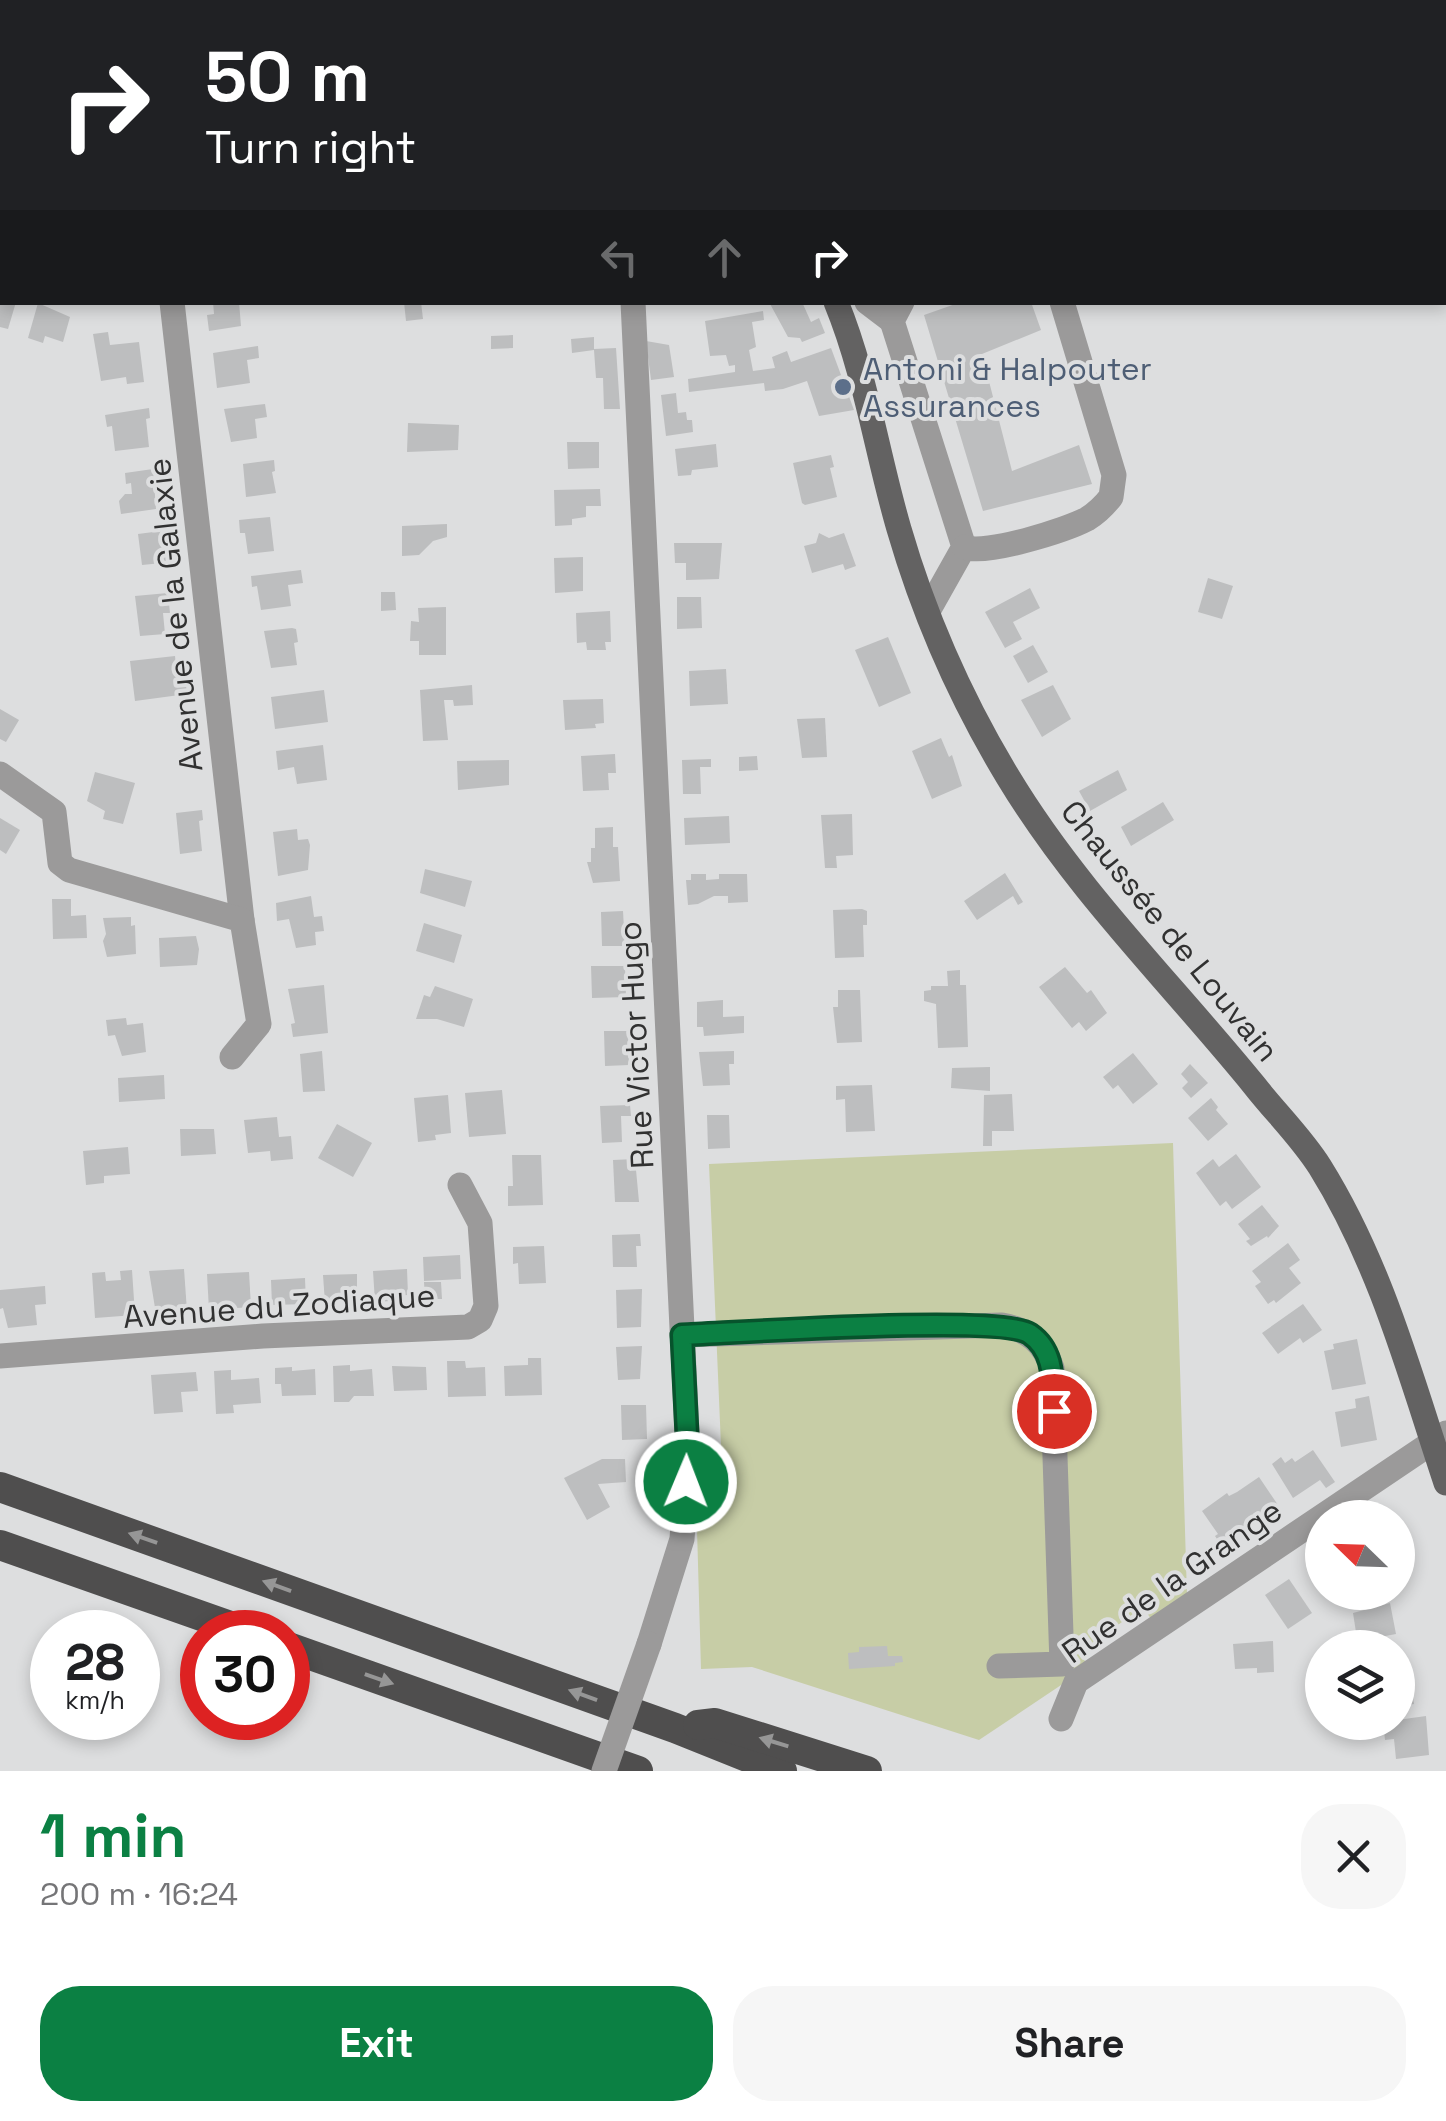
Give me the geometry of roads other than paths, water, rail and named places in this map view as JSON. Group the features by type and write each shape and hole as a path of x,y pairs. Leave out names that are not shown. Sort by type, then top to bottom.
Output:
{"highway":[{"path":"0,1488 675,1728 782,1771"},
{"path":"0,1545 185,1610"},
{"path":"310,1655 638,1771"},
{"path":"675,1728 715,1724 867,1771"}],"main road":[{"name":"Chaussée de Louvain","path":"837,305 899,530 957,680 1008,777 1072,871 1320,1166 1369,1261 1440,1436 1446,1501"}],"street":[{"name":"Avenue de la Galaxie","path":"172,305 242,920 259,1024 232,1057"},
{"name":"Rue Victor Hugo","path":"604,1771 682,1539 688,1454 632,305"},
{"path":"964,547 982,551 1074,525 1092,517 1111,497 1114,475 1063,305"},
{"path":"897,312 964,547 928,611"},
{"path":"0,774 54,812 60,863 70,870 242,920"},
{"name":"Avenue du Zodiaque","path":"0,1356 264,1336 468,1327 480,1320 486,1306 480,1223 460,1185"},
{"path":"682,1335 1002,1325 1030,1334 1046,1350 1052,1368 1069,1672 999,1666"},
{"name":"Rue de la Grange","path":"1062,1720 1069,1672 1440,1436"}],"place":[{"name":"Antoni & Halpouter Assurances","path":"843,387"}]}
